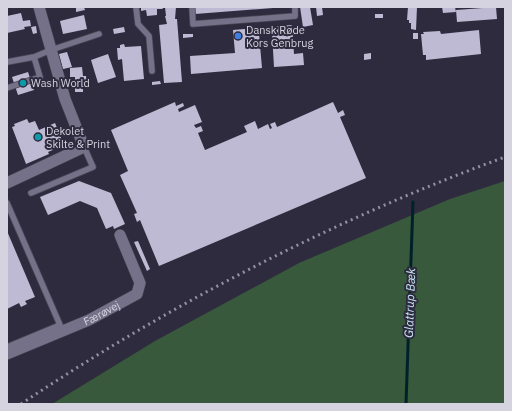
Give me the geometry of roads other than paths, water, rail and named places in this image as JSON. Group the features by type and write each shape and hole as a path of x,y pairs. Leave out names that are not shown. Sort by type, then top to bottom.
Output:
{"street":[{"path":"10,182 84,147 65,99 39,7"},
{"name":"Færøvej","path":"7,354 89,320 137,294 140,283 120,235"}],"lane":[{"path":"136,7 138,24 149,36 152,71"},
{"path":"192,7 193,24 295,16 295,7"},
{"path":"7,62 34,57 99,34"},
{"path":"7,88 40,77 34,57"},
{"path":"31,194 93,167 84,147"},
{"path":"7,203 60,325 7,347"}],"waterway":[{"name":"Glattrup Bæk","path":"406,404 413,202"}],"railway":[{"path":"21,404 136,332 256,266 379,208 442,181 505,157"}],"place":[{"name":"Dansk Røde Kors Genbrug","path":"238,36"},
{"name":"Wash World","path":"23,83"},
{"name":"Dekolet Skilte & Print","path":"38,137"}]}
